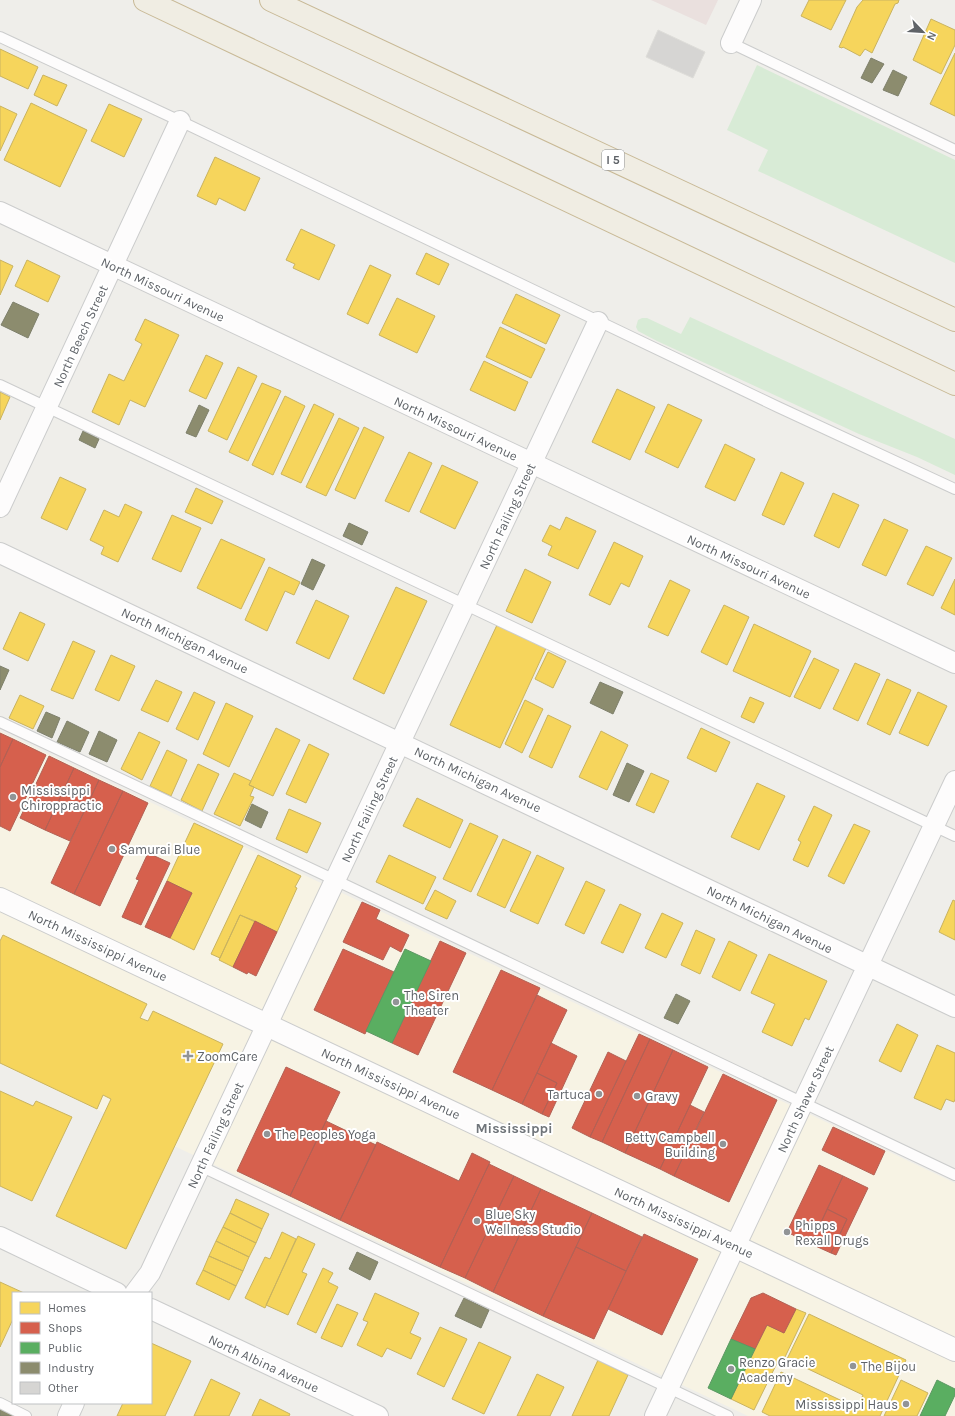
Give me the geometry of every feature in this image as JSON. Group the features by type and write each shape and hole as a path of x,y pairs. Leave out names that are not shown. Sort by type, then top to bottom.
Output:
{"highway":[{"path":"145,0 955,384"},
{"name":"I 5","path":"270,0 955,320"}],"street":[{"path":"731,43 751,0"},
{"name":"North Beech Street","path":"0,507 180,121"},
{"name":"North Missouri Avenue","path":"0,212 955,663"},
{"name":"North Failing Street","path":"136,1292 150,1273 598,322"},
{"name":"North Michigan Avenue","path":"0,553 955,1007"},
{"name":"North Shaver Street","path":"655,1416 955,781"},
{"name":"North Mississippi Avenue","path":"0,899 955,1350"},
{"path":"0,1237 115,1292"},
{"name":"North Albina Avenue","path":"152,1309 378,1416"},
{"path":"68,1416 74,1404"}],"lane":[{"path":"0,38 180,121 598,322 955,489"},
{"path":"731,43 955,150"},
{"path":"0,385 955,836"},
{"path":"0,722 955,1175"},
{"path":"200,1166 728,1416"},
{"path":"0,1403 26,1416"}],"shaded area":[{"path":"651,0 718,0 706,25"},
{"path":"0,731 955,1183 955,1416 748,1416 0,1064"}],"green space":[{"path":"757,65 955,160 955,263 758,171 768,150 727,130"},
{"path":"690,317 955,439 955,475 917,457 859,434 657,341 638,331 636,327 638,320 647,318 681,334"}],"building: Homes":[{"path":"809,0 846,0 831,30 801,16"},
{"path":"863,0 899,0 898,3 895,4 872,53 865,49 860,56 843,47 839,47 857,7"},
{"path":"931,19 955,30 955,45 941,74 913,60"},
{"path":"0,49 38,67 28,89 0,76"},
{"path":"955,53 955,116 930,104"},
{"path":"43,75 67,85 57,106 34,95"},
{"path":"31,103 87,130 60,187 4,160"},
{"path":"109,104 142,119 124,157 91,141"},
{"path":"0,106 17,114 0,151"},
{"path":"215,157 260,178 245,211 219,198 216,205 197,196"},
{"path":"301,229 335,245 319,280 293,268 295,264 286,260"},
{"path":"426,253 449,264 439,285 416,274"},
{"path":"0,260 13,266 0,295"},
{"path":"27,260 60,276 48,302 15,286"},
{"path":"370,265 391,275 368,324 347,314"},
{"path":"516,294 560,315 546,344 502,323"},
{"path":"397,298 435,316 417,353 379,335"},
{"path":"145,319 179,335 145,407 130,400 119,425 92,412 109,374 124,381 142,344 135,340"},
{"path":"500,327 545,349 531,378 486,357"},
{"path":"206,355 223,363 206,399 189,391"},
{"path":"484,361 528,382 515,411 470,390"},
{"path":"238,367 257,376 227,440 208,431"},
{"path":"262,383 281,391 248,461 229,452"},
{"path":"617,389 655,407 630,460 592,442"},
{"path":"0,392 10,397 0,420"},
{"path":"285,396 305,406 273,475 252,465"},
{"path":"314,404 334,414 301,483 281,474"},
{"path":"668,404 702,420 678,468 645,452"},
{"path":"339,418 359,428 326,496 306,487"},
{"path":"364,427 384,437 355,499 335,490"},
{"path":"725,444 755,459 735,501 705,487"},
{"path":"409,452 432,463 409,512 385,501"},
{"path":"442,465 478,482 455,529 420,512"},
{"path":"781,472 804,483 784,525 762,515"},
{"path":"60,477 86,489 67,530 41,518"},
{"path":"196,488 223,501 212,524 185,512"},
{"path":"833,493 859,505 839,548 814,536"},
{"path":"125,504 142,512 118,562 101,554 104,547 90,540 104,510 119,517"},
{"path":"172,515 201,528 181,572 152,559"},
{"path":"566,517 596,531 578,569 548,555 552,546 542,541 550,525 560,530"},
{"path":"884,519 908,530 886,576 862,565"},
{"path":"221,539 265,559 241,609 197,588"},
{"path":"614,542 643,556 629,587 621,583 610,605 589,595"},
{"path":"926,546 952,558 933,596 907,584"},
{"path":"269,567 300,582 294,595 285,591 267,631 245,620"},
{"path":"525,569 551,582 532,623 506,611"},
{"path":"955,579 955,615 941,608"},
{"path":"670,580 690,590 668,636 648,627"},
{"path":"396,587 427,601 384,694 353,679"},
{"path":"316,600 349,616 329,659 296,643"},
{"path":"724,605 749,617 727,665 701,652"},
{"path":"20,612 45,624 28,661 3,649"},
{"path":"754,624 811,651 790,697 733,671"},
{"path":"497,625 546,648 500,748 450,725"},
{"path":"73,641 95,651 73,699 51,690"},
{"path":"548,652 566,661 553,688 535,679"},
{"path":"111,655 135,666 119,701 95,690"},
{"path":"814,658 839,670 820,709 794,697"},
{"path":"855,663 880,674 858,721 833,709"},
{"path":"887,679 911,690 890,735 867,724"},
{"path":"156,680 182,692 168,722 141,710"},
{"path":"194,692 215,702 198,740 176,729"},
{"path":"918,692 947,706 928,746 899,733"},
{"path":"20,695 44,706 33,729 9,718"},
{"path":"750,697 764,703 754,723 741,717"},
{"path":"525,700 543,709 522,753 505,744"},
{"path":"226,703 253,716 229,767 203,754"},
{"path":"548,715 571,726 552,768 529,757"},
{"path":"276,728 300,740 273,796 249,785"},
{"path":"701,728 730,742 716,772 687,758"},
{"path":"601,731 628,745 607,790 579,777"},
{"path":"139,732 160,742 142,780 121,769"},
{"path":"309,744 329,754 306,803 286,794"},
{"path":"167,750 187,760 171,796 150,786"},
{"path":"198,764 219,774 202,811 181,800"},
{"path":"234,773 251,781 249,785 254,787 250,796 254,797 240,826 214,814"},
{"path":"651,773 669,781 654,813 636,805"},
{"path":"757,783 785,796 759,850 731,837"},
{"path":"417,798 463,820 450,848 403,826"},
{"path":"814,806 832,815 808,867 793,860 801,842 798,840"},
{"path":"289,809 321,823 307,853 276,839"},
{"path":"194,823 243,846 194,950 170,938 192,893 167,881"},
{"path":"470,823 498,836 471,892 443,879"},
{"path":"854,824 870,831 844,884 828,876"},
{"path":"503,839 531,852 505,908 477,895"},
{"path":"258,855 301,876 295,887 297,888 277,932 240,915 220,958 211,954"},
{"path":"389,855 436,877 423,904 376,882"},
{"path":"537,855 564,868 538,924 510,911"},
{"path":"586,881 605,890 584,934 565,925"},
{"path":"435,890 456,901 447,919 425,909"},
{"path":"953,900 955,901 955,940 939,932"},
{"path":"620,904 641,914 623,953 601,943"},
{"path":"662,913 683,923 666,958 645,948"},
{"path":"240,915 255,921 233,967 219,960"},
{"path":"696,930 715,939 700,974 681,965"},
{"path":"3,935 147,1004 140,1018 148,1021 153,1011 223,1044 126,1249 56,1216 111,1099 103,1095 97,1109 0,1063 0,941"},
{"path":"729,941 757,955 740,991 712,977"},
{"path":"769,954 827,981 809,1020 805,1018 792,1046 762,1032 775,1004 751,993"},
{"path":"897,1024 918,1035 901,1072 879,1061"},
{"path":"937,1045 955,1053 955,1099 954,1102 946,1099 941,1110 914,1098"},
{"path":"0,1091 33,1106 36,1101 72,1117 32,1201 0,1186"},
{"path":"236,1199 269,1214 262,1229 230,1213"},
{"path":"230,1213 262,1229 256,1243 223,1227"},
{"path":"223,1227 256,1243 249,1257 216,1241"},
{"path":"282,1232 296,1239 265,1308 245,1298 265,1257 270,1259"},
{"path":"298,1236 315,1244 302,1272 307,1274 288,1315 266,1305"},
{"path":"216,1241 249,1257 243,1271 209,1256"},
{"path":"209,1256 243,1271 236,1286 203,1270"},
{"path":"323,1268 333,1273 328,1282 338,1287 316,1333 297,1324"},
{"path":"203,1270 236,1286 229,1300 196,1284"},
{"path":"0,1282 22,1292 12,1292 12,1321 0,1347"},
{"path":"375,1293 419,1313 410,1333 421,1338 411,1359 387,1348 382,1357 357,1345 368,1322 363,1320"},
{"path":"337,1304 358,1313 342,1347 321,1338"},
{"path":"796,1309 806,1313 785,1357 780,1357 754,1410 731,1399 767,1325 784,1333"},
{"name":"The Bijou","path":"809,1314 906,1360 880,1416 770,1416 762,1412 781,1372 857,1408 863,1395 787,1359"},
{"path":"440,1327 467,1339 444,1387 417,1374"},
{"path":"479,1342 511,1357 484,1414 452,1399"},
{"path":"152,1343 191,1361 165,1416 117,1416 123,1404 152,1404"},
{"path":"598,1360 628,1375 609,1416 572,1416"},
{"path":"537,1374 564,1387 550,1416 517,1416"},
{"path":"211,1379 240,1393 229,1416 194,1416"},
{"name":"Mississippi Haus","path":"901,1380 928,1393 917,1416 884,1416"},
{"path":"260,1399 290,1414 289,1416 252,1416"}],"building: Shops":[{"path":"0,733 13,739 0,767"},
{"name":"Mississippi Chiroppractic","path":"13,739 46,755 10,831 0,826 0,767"},
{"path":"49,756 74,768 45,830 20,818"},
{"path":"74,768 99,780 70,841 45,830"},
{"path":"99,780 123,791 74,894 51,883"},
{"name":"Samurai Blue","path":"123,791 148,803 100,906 74,894"},
{"path":"148,853 170,863 141,925 122,917 139,880 136,879"},
{"path":"167,881 192,893 170,938 145,927"},
{"path":"362,902 380,910 376,919 409,935 401,952 390,946 383,960 343,942"},
{"path":"255,921 277,932 256,976 248,972 247,974 233,967"},
{"path":"440,941 466,953 418,1055 392,1043"},
{"path":"343,949 394,972 365,1034 314,1010"},
{"path":"501,970 540,988 492,1090 453,1072"},
{"path":"537,995 567,1010 522,1104 492,1090"},
{"path":"639,1034 650,1039 602,1142 590,1137"},
{"name":"Gravy","path":"650,1039 673,1050 625,1153 602,1142"},
{"path":"551,1043 577,1056 549,1117 542,1114 557,1083 537,1073"},
{"path":"673,1050 708,1067 660,1169 625,1153"},
{"name":"Tartuca","path":"608,1052 626,1061 590,1137 572,1128"},
{"path":"286,1067 340,1092 290,1196 237,1171"},
{"path":"537,1073 557,1083 542,1114 522,1104"},
{"name":"Betty Campbell Building","path":"723,1074 777,1100 729,1202 674,1176"},
{"path":"690,1105 704,1112 674,1176 660,1169"},
{"path":"326,1121 376,1145 340,1220 290,1196"},
{"path":"833,1127 885,1151 874,1175 822,1150"},
{"path":"377,1142 459,1181 472,1153 490,1162 440,1267 340,1220"},
{"name":"Blue Sky Wellness Studio","path":"489,1164 514,1176 465,1278 440,1267"},
{"path":"819,1165 843,1176 811,1244 787,1232"},
{"path":"514,1176 541,1189 493,1292 465,1278"},
{"path":"843,1176 868,1188 836,1255 831,1253 847,1219 827,1209"},
{"path":"541,1189 592,1213 543,1316 493,1292"},
{"path":"827,1209 847,1219 831,1253 811,1244"},
{"path":"592,1213 642,1237 626,1271 576,1247"},
{"path":"644,1234 698,1259 662,1335 608,1309"},
{"path":"576,1247 626,1271 594,1339 543,1316"},
{"path":"763,1293 796,1309 784,1333 767,1325 755,1349 731,1339 751,1298"}],"building: Public":[{"name":"The Siren Theater","path":"405,949 431,961 392,1043 366,1031"},
{"name":"Renzo Gracie Academy","path":"731,1339 755,1349 731,1399 708,1388"},
{"path":"937,1380 955,1389 955,1395 945,1416 920,1416"}],"building: Industry":[{"path":"871,58 884,64 872,83 861,78"},
{"path":"893,70 907,77 898,96 883,90"},
{"path":"13,302 39,314 28,338 1,325"},
{"path":"199,405 209,410 196,437 186,433"},
{"path":"83,431 99,439 95,448 79,440"},
{"path":"349,523 368,532 362,545 343,536"},
{"path":"312,559 325,565 313,590 301,584"},
{"path":"0,666 9,670 0,690"},
{"path":"600,682 623,692 613,714 590,703"},
{"path":"46,712 60,718 52,738 37,731"},
{"path":"67,721 89,732 80,752 57,742"},
{"path":"99,731 117,740 107,762 89,754"},
{"path":"627,763 644,771 629,802 613,795"},
{"path":"252,804 268,812 261,828 245,820"},
{"path":"676,994 690,1001 678,1024 664,1018"},
{"path":"357,1252 378,1262 370,1280 349,1269"},
{"path":"464,1298 489,1310 481,1328 455,1316"},
{"path":"0,1405 22,1416 0,1416"}],"building: Other":[{"path":"658,30 705,52 693,78 646,57"}],"place":[{"name":"Mississippi Chiroppractic","path":"13,797"},
{"name":"Samurai Blue","path":"112,849"},
{"name":"The Siren Theater","path":"396,1002"},
{"name":"ZoomCare","path":"188,1056"},
{"name":"Tartuca","path":"599,1094"},
{"name":"Gravy","path":"637,1096"},
{"name":"The Peoples Yoga","path":"267,1134"},
{"name":"Betty Campbell Building","path":"723,1144"},
{"name":"Blue Sky Wellness Studio","path":"477,1221"},
{"name":"Phipps Rexall Drugs","path":"787,1232"},
{"name":"The Bijou","path":"853,1366"},
{"name":"Renzo Gracie Academy","path":"731,1369"},
{"name":"Mississippi Haus","path":"906,1404"}],"district":[{"name":"Mississippi","path":"514,1128"}]}
